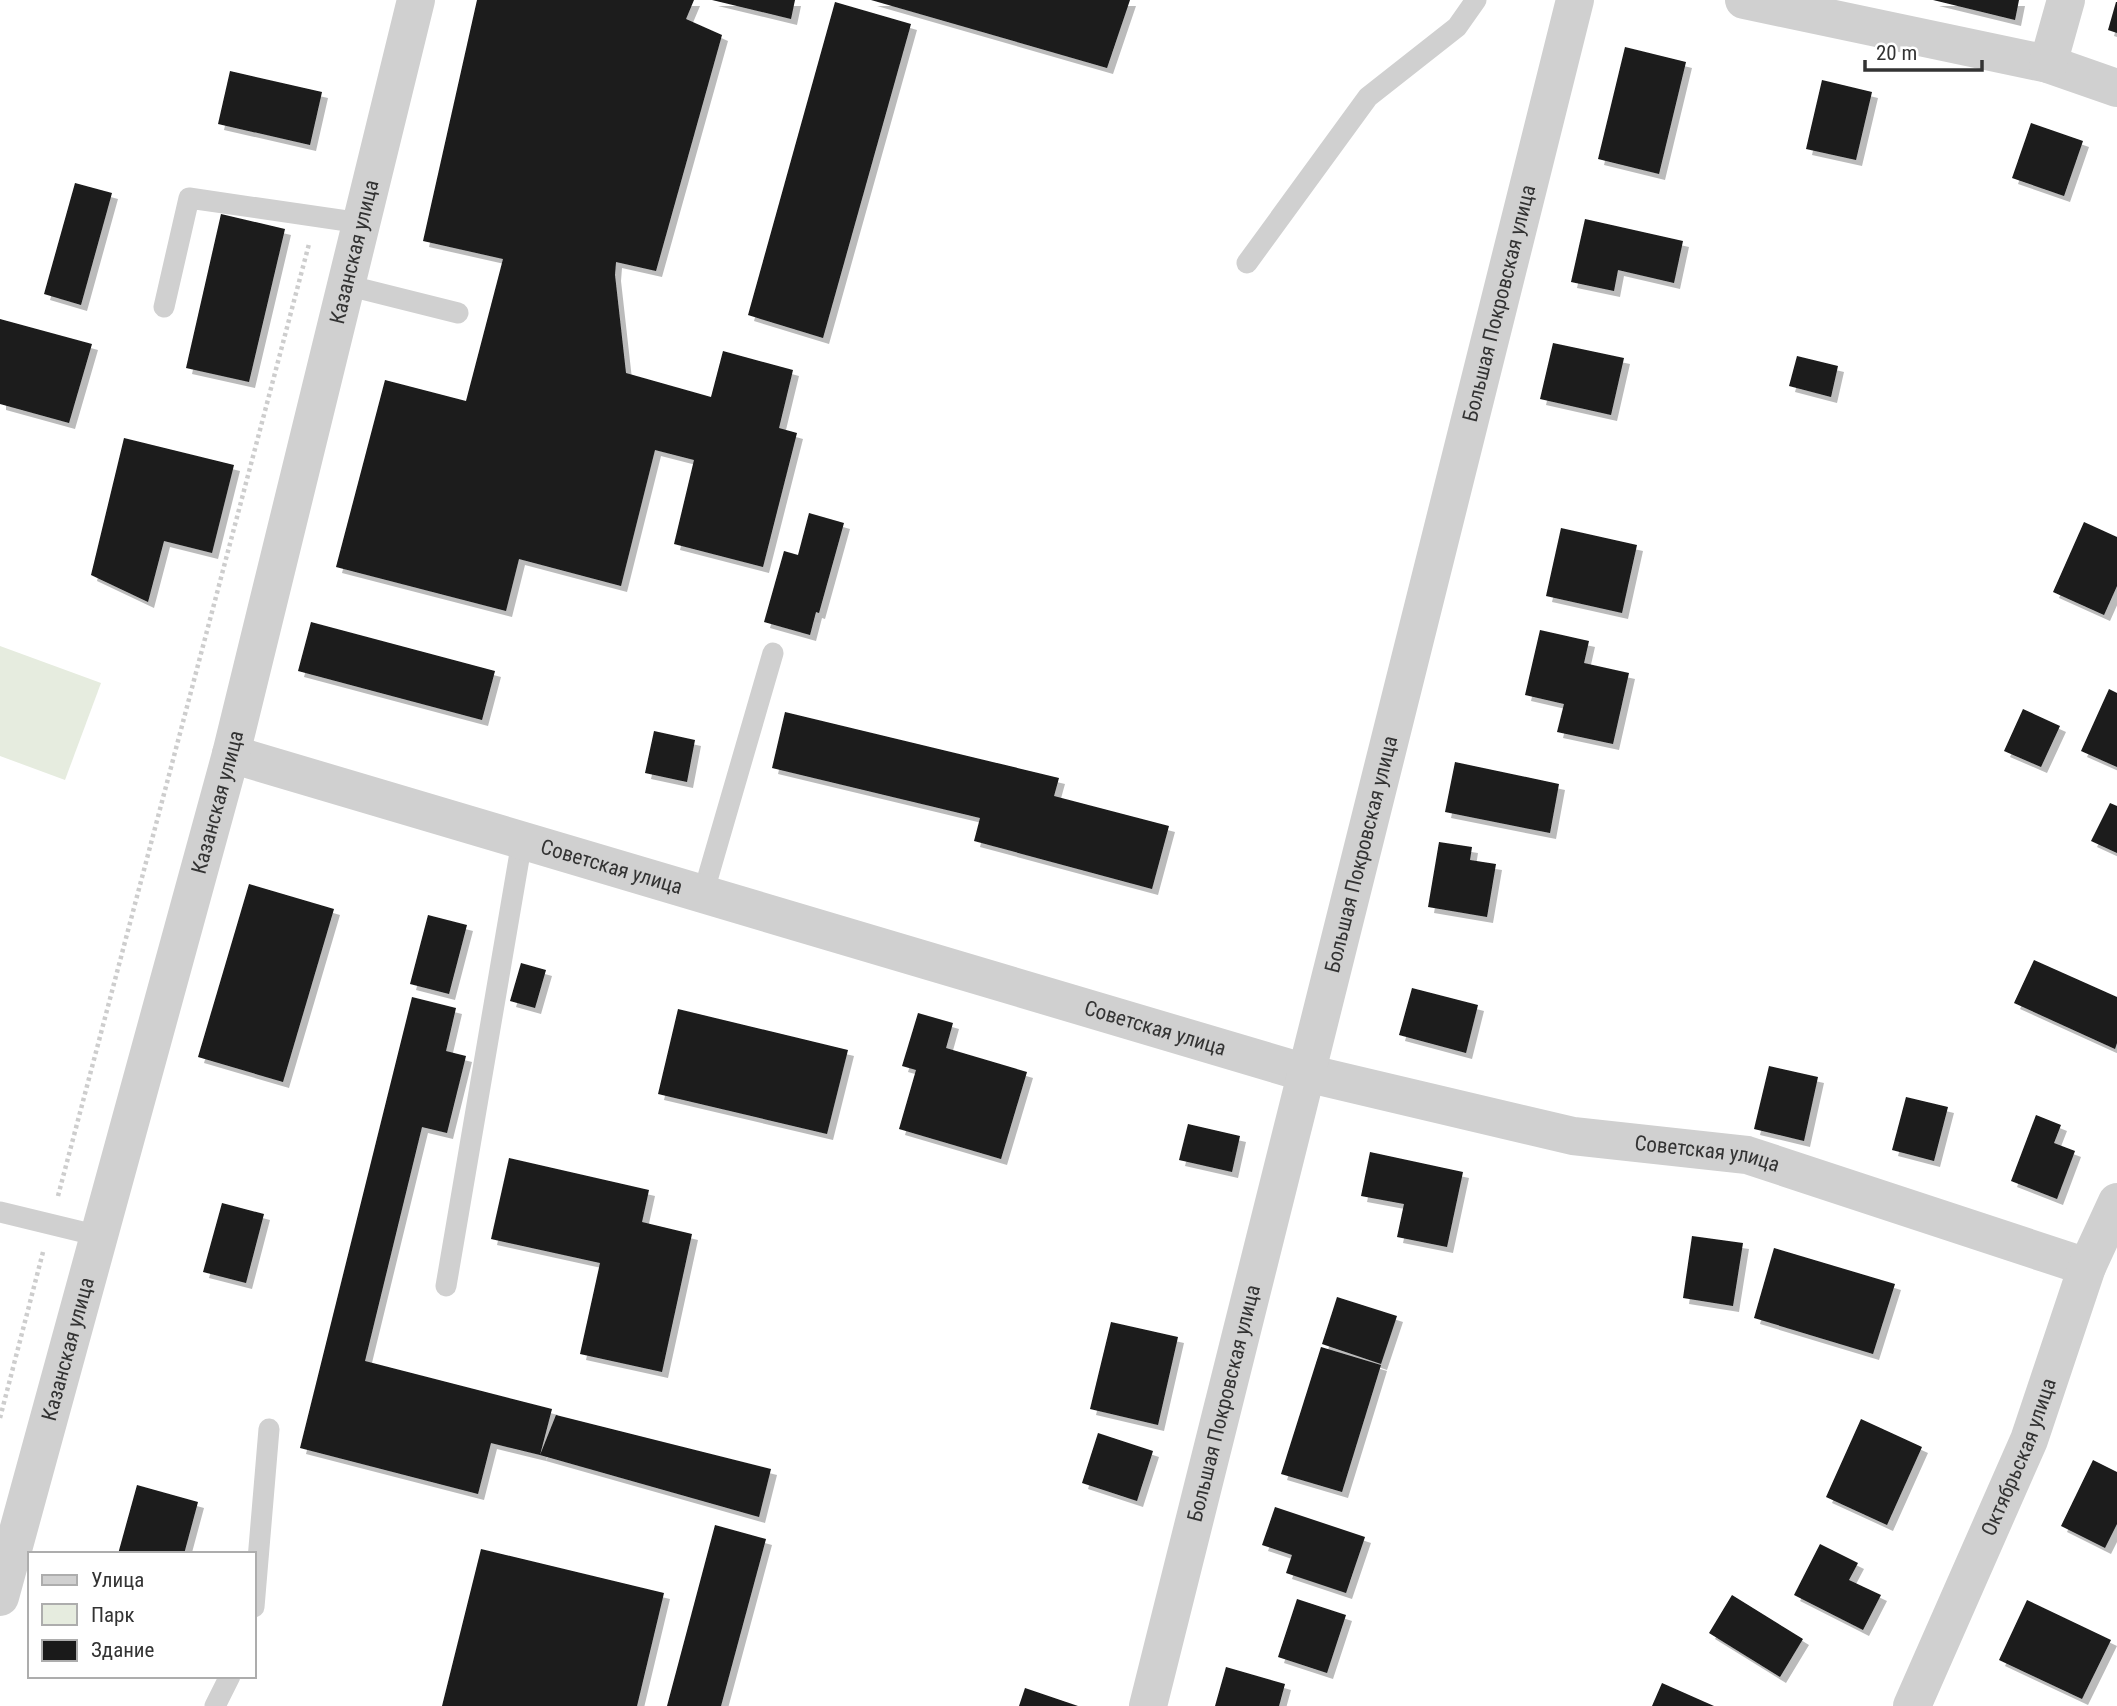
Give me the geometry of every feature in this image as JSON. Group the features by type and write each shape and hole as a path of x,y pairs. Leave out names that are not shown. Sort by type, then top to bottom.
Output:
{"street":[{"name":"Казанская улица","path":"0,1597 231,754 416,0"},
{"name":"Большая Покровская улица","path":"1148,1706 1575,0"},
{"path":"1744,0 2048,64 2117,88"},
{"path":"2048,64 2066,0"},
{"name":"Советская улица","path":"231,754 1306,1073 1573,1136 1747,1155 2087,1267"},
{"name":"Октябрьская улица","path":"1912,1706 2029,1440 2087,1267 2117,1202"}],"lane":[{"path":"1247,264 1368,97 1457,27 1476,0"},
{"path":"164,307 189,198 361,223"},
{"path":"346,285 458,313"},
{"path":"703,894 773,653"},
{"path":"446,1286 522,841"},
{"path":"0,1212 99,1236"},
{"path":"256,1583 269,1429"},
{"path":"215,1706 229,1678"}],"path":[{"path":"0,1418 316,216"}],"green space":[{"path":"0,646 101,683 65,780 0,756"}],"building":[{"path":"477,0 694,0 686,19 722,35 656,271 616,262 615,275 626,373 711,397 723,351 793,370 779,428 797,433 763,567 674,544 694,460 655,450 621,586 519,559 506,611 336,567 385,380 466,401 503,259 423,241"},
{"path":"712,0 795,0 791,19"},
{"path":"871,0 1130,0 1107,68"},
{"path":"1933,0 2019,0 2015,20"},
{"path":"835,2 911,24 823,338 748,315"},
{"path":"2117,2 2117,33 2108,30"},
{"path":"1625,47 1686,62 1659,174 1598,159"},
{"path":"230,71 322,92 310,145 218,124"},
{"path":"1822,80 1872,92 1856,160 1806,149"},
{"path":"2031,123 2083,141 2064,196 2012,178"},
{"path":"75,183 112,193 81,305 44,294"},
{"path":"221,214 285,229 249,382 186,368"},
{"path":"1585,219 1683,241 1674,283 1618,270 1614,291 1571,282"},
{"path":"0,319 92,344 69,423 0,404"},
{"path":"1553,343 1624,358 1611,415 1540,399"},
{"path":"1797,356 1838,366 1831,397 1789,386"},
{"path":"124,438 234,465 212,553 164,541 148,602 91,575"},
{"path":"809,513 844,523 819,613 816,612 810,635 764,622 784,551 798,555"},
{"path":"2084,522 2117,537 2117,586 2104,615 2053,592"},
{"path":"1561,528 1637,545 1622,613 1546,596"},
{"path":"311,622 495,671 482,720 298,671"},
{"path":"1540,630 1589,641 1584,663 1629,673 1613,744 1557,732 1564,704 1525,695"},
{"path":"2109,689 2117,693 2117,767 2081,751"},
{"path":"2023,709 2060,726 2041,767 2004,751"},
{"path":"785,712 1059,778 1054,796 1169,826 1152,889 974,841 980,818 772,768"},
{"path":"654,731 695,740 687,782 645,773"},
{"path":"1455,762 1559,784 1550,833 1445,812"},
{"path":"2110,803 2117,806 2117,853 2091,841"},
{"path":"1439,842 1472,847 1470,860 1496,864 1487,917 1428,907"},
{"path":"249,884 334,909 283,1082 198,1057"},
{"path":"428,915 467,925 449,994 410,984"},
{"path":"2034,960 2117,997 2115,1049 2014,1003"},
{"path":"521,963 546,970 535,1008 510,1001"},
{"path":"1412,988 1478,1005 1466,1053 1399,1035"},
{"path":"412,997 456,1008 446,1051 466,1056 447,1133 422,1127 365,1361 552,1409 540,1455 491,1443 478,1494 300,1448"},
{"path":"678,1009 848,1050 827,1134 658,1094"},
{"path":"918,1013 953,1023 946,1048 1027,1072 1001,1159 899,1129 916,1070 902,1066"},
{"path":"1769,1066 1818,1077 1804,1141 1754,1129"},
{"path":"1906,1097 1948,1107 1934,1161 1892,1150"},
{"path":"2036,1115 2061,1125 2054,1143 2075,1151 2057,1199 2011,1181"},
{"path":"1188,1124 1240,1136 1232,1172 1179,1160"},
{"path":"1370,1152 1463,1172 1447,1247 1397,1237 1404,1204 1361,1196"},
{"path":"509,1158 649,1190 642,1222 692,1234 662,1372 580,1354 600,1263 491,1239"},
{"path":"222,1203 264,1214 246,1283 203,1272"},
{"path":"1692,1236 1743,1243 1733,1306 1683,1298"},
{"path":"1774,1248 1895,1284 1873,1354 1754,1318"},
{"path":"1337,1297 1397,1316 1381,1364 1322,1344"},
{"path":"1111,1322 1178,1337 1158,1425 1090,1409"},
{"path":"1321,1347 1381,1365 1342,1492 1281,1474"},
{"path":"556,1415 771,1469 759,1517 540,1455"},
{"path":"1861,1419 1922,1447 1887,1525 1826,1497"},
{"path":"1098,1433 1153,1451 1137,1501 1082,1483"},
{"path":"2093,1460 2117,1472 2117,1524 2105,1548 2061,1526"},
{"path":"137,1485 198,1502 185,1552 119,1552"},
{"path":"1275,1507 1365,1537 1346,1593 1286,1573 1292,1555 1262,1545"},
{"path":"715,1525 766,1539 721,1706 667,1706"},
{"path":"1820,1544 1858,1563 1849,1580 1881,1595 1863,1630 1794,1595"},
{"path":"481,1549 664,1593 637,1706 442,1706"},
{"path":"1732,1595 1803,1639 1780,1677 1709,1633"},
{"path":"1297,1599 1346,1615 1327,1673 1278,1657"},
{"path":"2027,1600 2111,1640 2082,1699 1999,1660"},
{"path":"1226,1667 1285,1684 1279,1706 1215,1706"},
{"path":"1662,1683 1714,1706 1652,1706"},
{"path":"1025,1688 1078,1706 1019,1706"}]}
